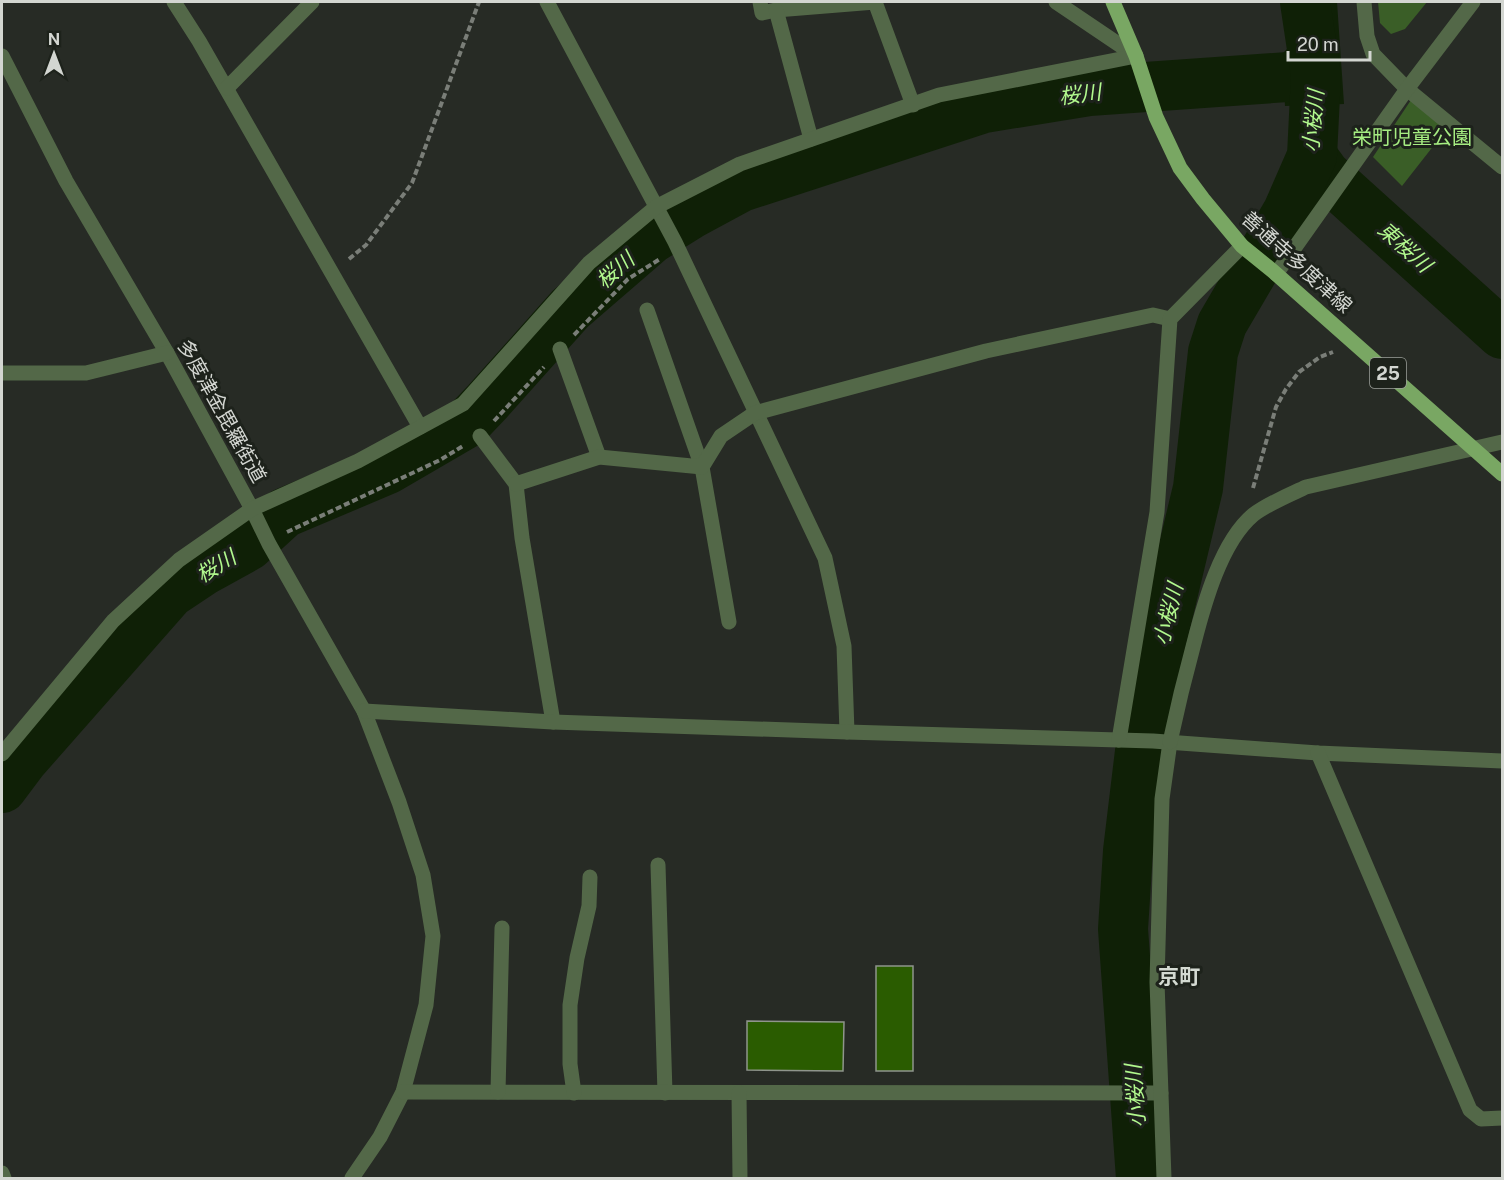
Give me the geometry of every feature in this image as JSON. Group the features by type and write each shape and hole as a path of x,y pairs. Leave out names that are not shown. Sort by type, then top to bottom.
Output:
{"main road":[{"name":"善通寺多度津線","path":"1113,2 1136,56 1156,117 1180,168 1203,199 1243,247 1503,474"}],"street":[{"path":"174,2 199,41 420,427"},
{"path":"226,88 310,2"},
{"path":"547,2 675,242 825,558 844,646 847,732"},
{"path":"760,2 762,12 875,2 913,105"},
{"path":"1056,2 1136,56"},
{"path":"1364,2 1367,36 1373,54 1407,89 1503,167"},
{"path":"1275,273 1334,194 1407,89 1473,2"},
{"path":"776,10 811,139"},
{"path":"352,1179 380,1137 404,1092 426,1005 433,936 423,875 399,802 364,711 269,544 252,509 358,461 463,404 589,263 656,208 740,164 939,95 1136,56"},
{"name":"多度津金毘羅街道","path":"2,57 66,182 167,353 252,509 179,560 113,621 2,754"},
{"path":"1120,740 1157,512 1170,319 1243,247"},
{"path":"647,310 702,467 729,622"},
{"path":"702,467 721,436 755,412 986,351 1153,315 1170,319"},
{"path":"560,350 599,457"},
{"path":"2,373 86,373 167,353"},
{"path":"480,436 516,484 522,538 553,722"},
{"path":"1164,1179 1154,1094 1162,799 1170,742 1181,690 1205,600 1217,571 1235,536 1253,515 1277,500 1306,487 1503,442"},
{"path":"516,484 599,457 702,467"},
{"path":"364,711 553,722 1153,741 1318,753 1503,761"},
{"path":"1318,753 1470,1110 1481,1119 1503,1118"},
{"path":"658,865 664,1093"},
{"path":"574,1093 570,1064 570,1005 577,958 589,906 590,878"},
{"path":"498,1092 502,928"},
{"path":"404,1092 1154,1094"},
{"path":"739,1093 740,1179"},
{"path":"2,1173 4,1179"}],"path":[{"path":"332,273 366,245 412,183 479,2"},
{"path":"1252,493 1276,406 1286,389 1299,372 1320,357 1339,350"}],"green space":[{"path":"1378,2 1427,2 1405,29 1391,34 1380,23"},
{"name":"栄町児童公園","path":"1413,97 1449,126 1402,186 1373,157"}],"shaded area":[{"path":"1309,2 1337,2 1344,104 1285,106 1282,54 1299,37"}],"building":[{"path":"876,966 913,966 913,1071 876,1071"},
{"path":"747,1021 844,1022 843,1071 747,1070"}],"waterway":[{"name":"小桜川","path":"1141,1178 1123,929 1128,851 1145,710 1198,488 1213,352 1222,324 1288,211 1312,156 1316,75 1305,2"},
{"name":"桜川","path":"2,788 23,760 170,593 203,571 248,546 284,513 388,469 467,423 570,309 651,239 691,214 741,187 984,108 1089,91 1316,75"},
{"name":"東桜川","path":"1312,156 1325,174 1502,334"}],"district":[{"name":"京町","path":"1179,976"}]}
